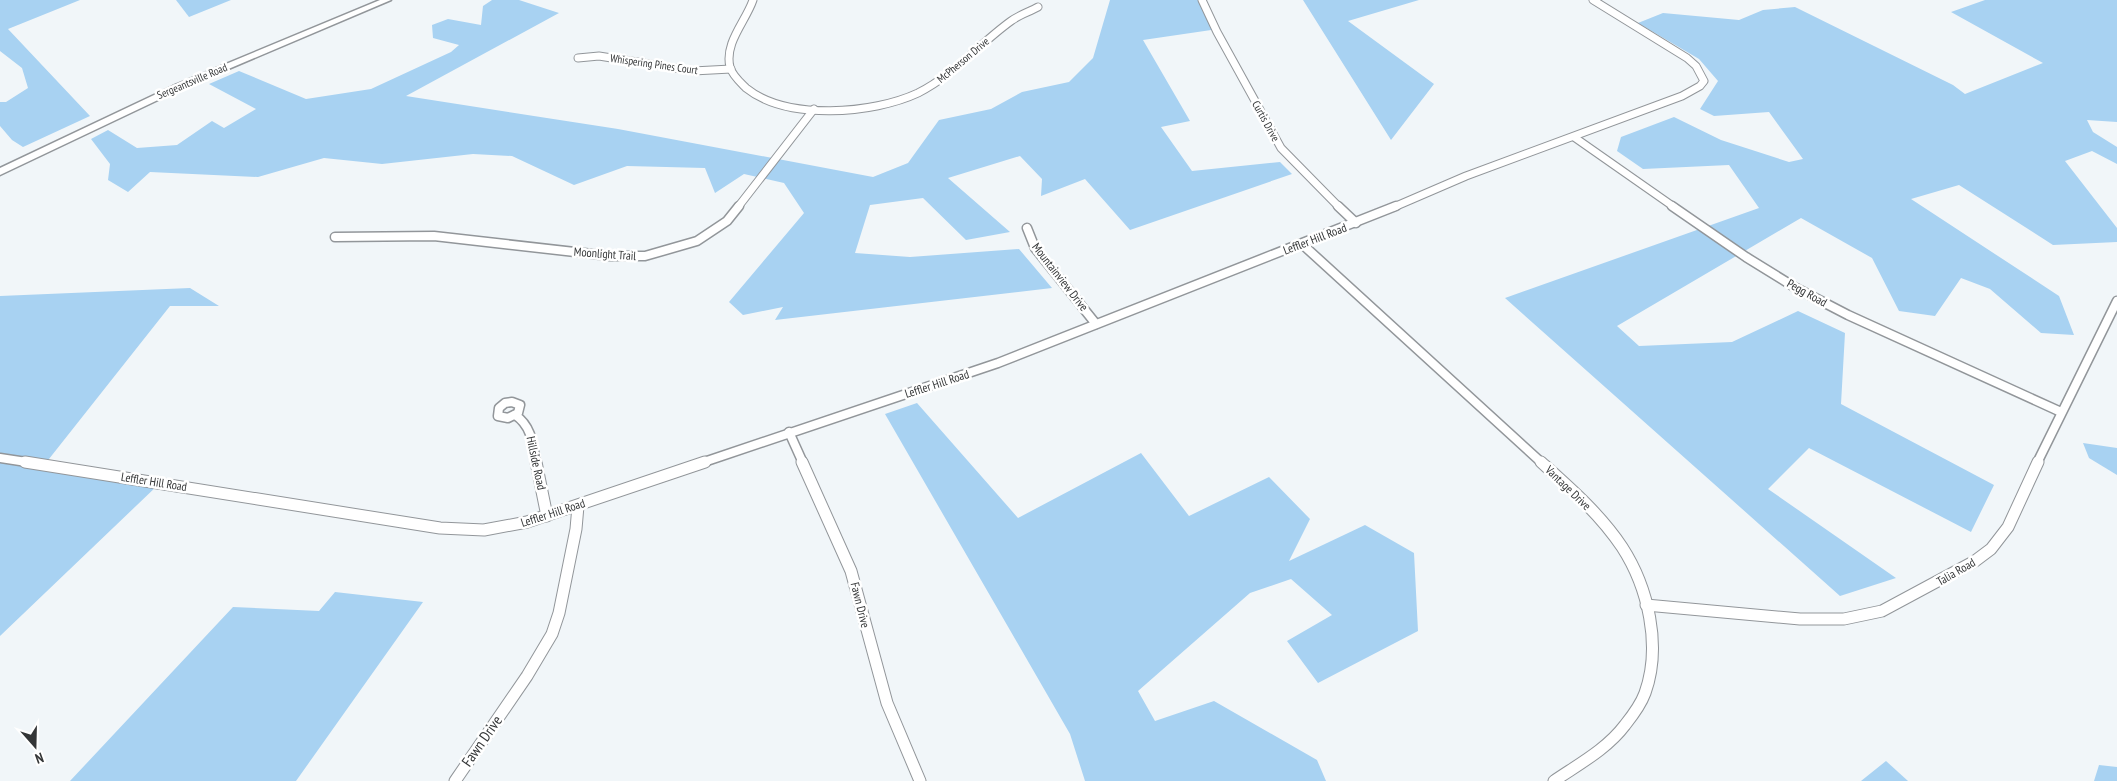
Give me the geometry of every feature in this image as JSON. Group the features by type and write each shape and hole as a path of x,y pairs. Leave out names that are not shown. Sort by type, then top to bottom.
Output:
{"main road":[{"name":"Sergeantsville Road","path":"0,172 168,91 387,0"}],"street":[{"path":"731,68 730,52 732,43 753,0"},
{"name":"Curtis Drive","path":"1202,0 1217,32 1281,148 1356,223"},
{"name":"Leffler Hill Road","path":"0,458 440,528 484,530 506,527 547,516 789,432 962,376 1356,223 1456,180 1682,96 1700,86 1704,80 1696,66 1687,58 1593,0"},
{"name":"McPherson Drive","path":"731,68 745,87 761,97 782,105 814,109 859,108 888,103 913,95 936,83 1012,20 1038,7"},
{"name":"Whispering Pines Court","path":"578,58 599,56 693,71 731,68"},
{"name":"Moonlight Trail","path":"335,237 434,236 628,257 663,252 697,241 727,221 814,109"},
{"name":"Pegg Road","path":"1574,137 1746,256 1796,288 1848,316 2061,412"},
{"name":"Mountainview Drive","path":"1027,228 1035,248 1096,324"},
{"name":"Vantage Drive","path":"1302,244 1385,322 1553,473 1603,523 1628,557 1637,575 1646,605 1651,632 1651,652 1645,692 1624,726 1610,740 1554,781"},
{"name":"Talia Road","path":"1646,605 1823,620 1864,616 1898,603 1975,561 2000,538 2008,527 2061,412 2117,301"},
{"name":"Hillside Road","path":"515,415 524,421 531,436 547,516"},
{"name":"Fawn Drive","path":"789,432 851,571 887,703 920,781"},
{"name":"Fawn Drive","path":"455,781 527,676 552,634 576,529 578,506"}],"shaded area":[{"path":"0,0 80,0 8,29 90,116 23,147 12,140 0,126 0,102 6,102 28,88 22,68 0,51"},
{"path":"176,0 231,0 189,17"},
{"path":"492,0 519,0 559,13 406,96 618,129 873,177 908,163 939,120 991,109 1022,92 1069,82 1093,58 1110,0 1204,0 1218,29 1143,40 1190,121 1161,127 1192,171 1280,162 1292,174 1130,230 1085,179 1041,196 1042,179 1020,156 948,178 1010,232 966,240 923,198 870,205 855,253 910,257 1019,249 1052,288 775,320 783,307 743,315 729,302 804,213 784,183 744,174 715,193 705,168 627,166 574,185 512,156 473,154 382,164 324,158 258,177 150,172 128,192 108,180 110,164 91,139 108,130 137,148 177,145 212,121 224,128 256,109 209,84 239,71 306,99 371,89 451,52 459,45 433,38 432,25 448,19 481,25 483,6"},
{"path":"1303,0 1419,0 1348,21 1434,84 1391,140"},
{"path":"1985,0 2117,0 2117,122 2087,120 2093,132 2117,147 2117,164 2092,151 2065,161 2117,228 2117,242 2053,245 1959,185 1911,199 2059,296 2074,335 2041,333 1990,289 1961,278 1935,316 1899,311 1872,258 1801,218 1617,326 1639,346 1732,342 1798,311 1845,333 1841,404 1994,485 1971,532 1809,448 1768,489 1896,578 1840,596 1505,298 1759,208 1729,165 1643,169 1617,151 1621,137 1674,117 1721,140 1789,162 1803,159 1769,112 1714,116 1700,109 1718,81 1699,59 1638,23 1663,13 1739,20 1763,10 1795,7 1953,85 1965,94 2043,63 1951,12"},
{"path":"190,288 219,306 170,306 45,464 159,484 0,636 0,296"},
{"path":"917,403 1018,518 1141,453 1189,516 1269,477 1310,519 1289,561 1365,525 1414,553 1418,631 1318,683 1287,641 1332,615 1291,579 1250,593 1138,691 1155,721 1214,701 1317,760 1326,781 1085,781 1070,734 885,414"},
{"path":"2083,443 2117,448 2117,475 2089,458"},
{"path":"335,592 423,602 296,781 70,781 233,607 319,611"},
{"path":"1886,761 1908,781 1861,781"},
{"path":"2099,765 2117,767 2117,781 2094,781"}]}
